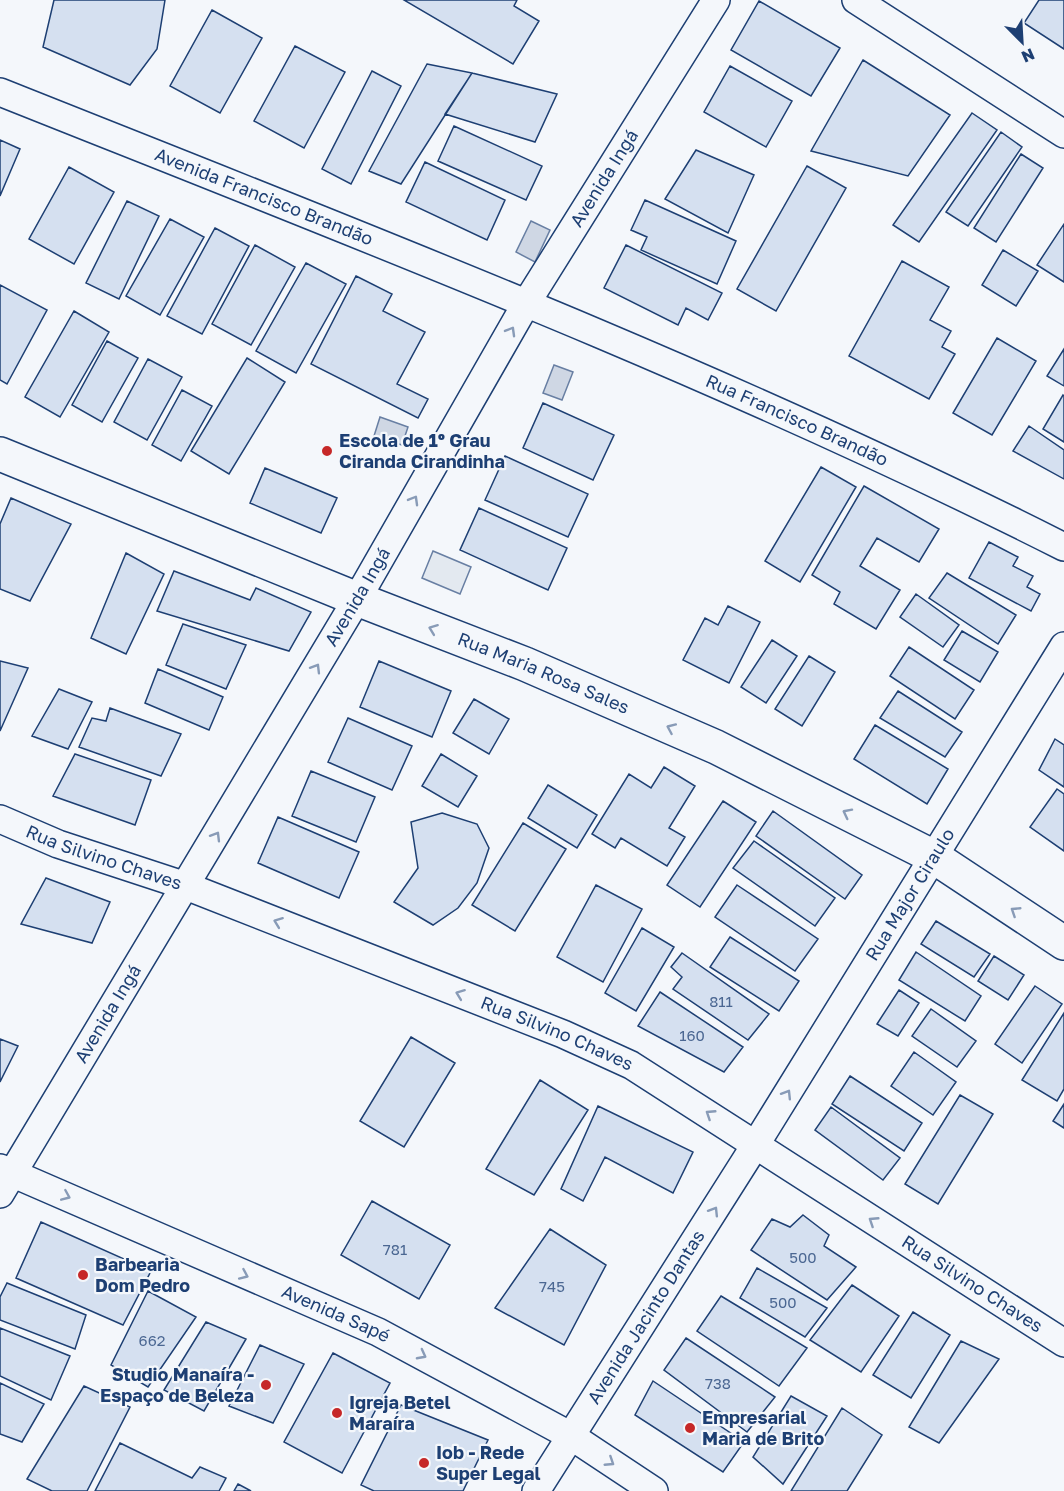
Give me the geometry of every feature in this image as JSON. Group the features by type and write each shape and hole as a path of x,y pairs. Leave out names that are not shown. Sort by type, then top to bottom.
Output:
{"main road":[{"name":"Rua Maria Rosa Sales","path":"0,454 357,599 525,664 716,747 934,857 1064,943"}],"street":[{"name":"Avenida Ingá","path":"4,1178 186,886 357,599 527,302 716,0"},
{"path":"856,0 1064,134"},
{"name":"Avenida Francisco Brandão","path":"0,92 527,302"},
{"name":"Rua Francisco Brandão","path":"527,302 845,441 1064,547"},
{"name":"Rua Major Ciraulo","path":"756,1144 1064,646"},
{"name":"Rua Silvino Chaves","path":"0,819 58,844 186,886 563,1034 631,1065 1064,1343"},
{"name":"Avenida Jacinto Dantas","path":"536,1491 756,1144"},
{"name":"Avenida Sapé","path":"4,1178 378,1332 571,1436 654,1491"}],"shaded area":[{"path":"531,221 550,230 535,262 516,252"},
{"path":"554,365 573,372 562,400 543,393"},
{"path":"380,417 408,427 402,445 374,436"},
{"path":"433,551 471,567 460,594 422,578"}],"building":[{"path":"54,0 165,0 157,49 130,85 43,47"},
{"path":"404,0 517,0 514,6 539,21 513,64"},
{"path":"1039,0 1064,0 1064,49 1024,23"},
{"path":"759,1 840,48 811,96 731,50"},
{"path":"212,10 262,38 220,113 170,86"},
{"path":"295,46 345,72 304,148 254,121"},
{"path":"863,60 950,115 908,176 811,151"},
{"path":"427,64 472,73 401,184 369,171"},
{"path":"730,66 792,101 766,147 704,112"},
{"path":"372,71 401,86 351,184 322,169"},
{"path":"472,73 557,94 535,142 445,114"},
{"path":"972,113 997,130 919,242 893,225"},
{"path":"454,126 542,166 526,200 438,161"},
{"path":"1001,132 1022,147 968,226 946,212"},
{"path":"0,140 20,149 0,196"},
{"path":"696,150 754,175 728,233 665,199"},
{"path":"1021,154 1043,168 996,242 974,228"},
{"path":"425,162 505,200 487,240 406,202"},
{"path":"807,166 846,188 776,311 737,289"},
{"path":"69,167 114,192 74,264 29,239"},
{"path":"645,200 736,241 717,284 641,250 647,237 631,230"},
{"path":"127,201 159,216 119,299 86,283"},
{"path":"170,219 204,237 160,315 126,296"},
{"path":"1064,224 1064,282 1037,265"},
{"path":"215,228 249,246 202,334 167,316"},
{"path":"255,245 295,267 251,345 212,324"},
{"path":"626,245 722,293 708,320 686,308 678,325 604,288"},
{"path":"1003,250 1038,271 1016,306 982,285"},
{"path":"902,261 949,287 930,320 951,331 942,347 955,354 929,399 849,356"},
{"path":"306,263 346,284 296,373 256,351"},
{"path":"356,276 392,294 383,311 425,332 397,384 428,399 418,418 311,364"},
{"path":"0,285 47,310 7,384 0,380"},
{"path":"74,311 109,332 60,417 25,397"},
{"path":"997,338 1036,361 992,435 953,413"},
{"path":"107,341 138,358 102,422 72,405"},
{"path":"1064,349 1064,386 1047,376"},
{"path":"247,358 285,382 229,474 191,451"},
{"path":"148,359 182,377 147,440 114,422"},
{"path":"182,390 212,406 181,461 152,445"},
{"path":"1064,396 1064,442 1043,429"},
{"path":"543,403 614,435 593,480 523,448"},
{"path":"1029,426 1064,450 1064,479 1013,451"},
{"path":"505,456 588,494 568,537 485,500"},
{"path":"821,467 856,487 800,582 765,561"},
{"path":"265,468 337,498 321,533 250,503"},
{"path":"864,486 939,529 919,562 877,538 860,566 900,590 876,629 834,604 840,592 812,575"},
{"path":"11,498 71,524 30,601 0,589 0,524"},
{"path":"479,508 567,548 548,590 460,550"},
{"path":"989,542 1018,557 1013,566 1033,576 1027,587 1040,594 1031,611 969,578"},
{"path":"126,553 164,574 126,654 91,638"},
{"path":"174,571 250,600 256,588 311,612 289,651 157,611"},
{"path":"947,573 1016,615 998,644 929,598"},
{"path":"916,594 959,625 943,647 900,617"},
{"path":"728,606 760,622 729,683 683,660 705,618 718,625"},
{"path":"183,624 246,645 226,689 166,665"},
{"path":"962,631 998,652 980,682 944,660"},
{"path":"772,640 797,656 766,703 741,687"},
{"path":"909,647 974,690 955,719 890,676"},
{"path":"809,656 835,672 802,726 775,709"},
{"path":"0,661 28,668 0,731"},
{"path":"379,661 451,691 432,737 360,707"},
{"path":"158,669 223,697 209,730 145,703"},
{"path":"59,689 92,702 68,749 32,736"},
{"path":"898,691 962,732 945,757 880,718"},
{"path":"474,699 509,719 489,754 453,733"},
{"path":"110,708 181,734 161,776 79,747 92,718 106,721"},
{"path":"348,718 412,746 392,790 328,762"},
{"path":"875,725 948,769 927,804 854,759"},
{"path":"1055,739 1064,745 1064,787 1039,770"},
{"path":"75,754 151,780 135,825 53,796"},
{"path":"441,754 477,776 458,807 422,786"},
{"path":"664,767 695,786 669,828 685,837 667,866 621,838 615,848 592,834 629,774 651,788"},
{"path":"311,771 375,797 356,842 292,816"},
{"path":"548,785 597,815 577,848 528,818"},
{"path":"1057,789 1064,794 1064,851 1030,827"},
{"path":"723,801 756,822 700,907 667,885"},
{"path":"773,811 862,875 845,899 756,836"},
{"path":"442,813 477,824 489,848 477,883 458,908 433,925 394,902 418,868 411,822"},
{"path":"278,817 359,852 339,898 258,863"},
{"path":"523,823 566,849 515,931 472,905"},
{"path":"754,841 835,898 815,926 733,868"},
{"path":"46,878 110,902 92,943 21,924"},
{"path":"596,885 642,909 603,982 557,957"},
{"path":"737,885 818,939 795,971 715,917"},
{"path":"936,921 990,954 974,977 921,944"},
{"path":"642,928 674,947 636,1011 605,993"},
{"path":"730,937 799,981 779,1011 710,967"},
{"path":"916,952 981,996 965,1021 899,980"},
{"path":"682,953 769,1014 748,1040 673,989 682,977 671,967"},
{"path":"994,956 1024,975 1008,1000 978,981"},
{"path":"1035,986 1062,1004 1022,1063 995,1044"},
{"path":"899,990 919,1003 898,1036 877,1024"},
{"path":"660,992 743,1047 724,1072 638,1026"},
{"path":"931,1009 976,1041 957,1067 912,1036"},
{"path":"1064,1013 1064,1089 1057,1101 1022,1080"},
{"path":"411,1037 455,1063 404,1147 360,1121"},
{"path":"0,1039 18,1046 0,1082"},
{"path":"914,1052 956,1082 933,1115 891,1086"},
{"path":"850,1076 922,1123 904,1151 832,1104"},
{"path":"540,1080 588,1110 534,1195 486,1169"},
{"path":"960,1095 993,1114 938,1204 905,1184"},
{"path":"1064,1104 1064,1128 1053,1121"},
{"path":"598,1106 693,1152 673,1193 605,1157 583,1201 561,1189"},
{"path":"831,1107 900,1158 883,1180 815,1130"},
{"path":"372,1201 450,1245 419,1299 341,1255"},
{"path":"803,1215 829,1235 824,1246 856,1267 827,1300 751,1250 772,1219 790,1227"},
{"name":"Barbearia Dom Pedro","path":"41,1222 151,1271 123,1325 16,1278"},
{"path":"550,1229 606,1265 564,1345 495,1308"},
{"path":"757,1268 827,1308 805,1337 740,1298"},
{"path":"7,1283 86,1315 75,1349 0,1320 0,1297"},
{"path":"852,1285 899,1316 861,1372 810,1340"},
{"path":"148,1291 196,1317 148,1387 111,1365"},
{"path":"721,1296 807,1348 779,1386 697,1331"},
{"path":"913,1312 950,1335 911,1398 873,1375"},
{"path":"206,1322 246,1339 204,1411 164,1390"},
{"path":"0,1328 70,1356 51,1400 0,1376"},
{"path":"686,1338 775,1397 747,1432 664,1370"},
{"path":"961,1341 999,1359 939,1443 909,1427"},
{"name":"Studio Manaíra - Espaço de Beleza","path":"260,1345 304,1364 273,1423 229,1406"},
{"name":"Igreja Betel Maraíra","path":"333,1353 390,1383 342,1473 284,1442"},
{"name":"Empresarial Maria de Brito","path":"653,1381 744,1442 723,1472 635,1415"},
{"path":"0,1383 44,1404 22,1442 0,1434"},
{"path":"84,1386 130,1407 87,1491 52,1491 27,1479"},
{"path":"791,1396 827,1416 783,1484 753,1457"},
{"name":"Iob - Rede Super Legal","path":"401,1405 488,1440 463,1491 374,1491 361,1485"},
{"path":"842,1408 882,1435 847,1491 791,1491"},
{"path":"120,1443 192,1478 200,1467 226,1478 219,1491 95,1491"},
{"path":"238,1484 251,1491 234,1491"}],"place":[{"name":"Escola de 1º Grau Ciranda Cirandinha","path":"327,451"},
{"name":"Barbearia Dom Pedro","path":"83,1275"},
{"name":"Studio Manaíra - Espaço de Beleza","path":"266,1385"},
{"name":"Igreja Betel Maraíra","path":"337,1413"},
{"name":"Empresarial Maria de Brito","path":"690,1428"},
{"name":"Iob - Rede Super Legal","path":"424,1463"}]}
